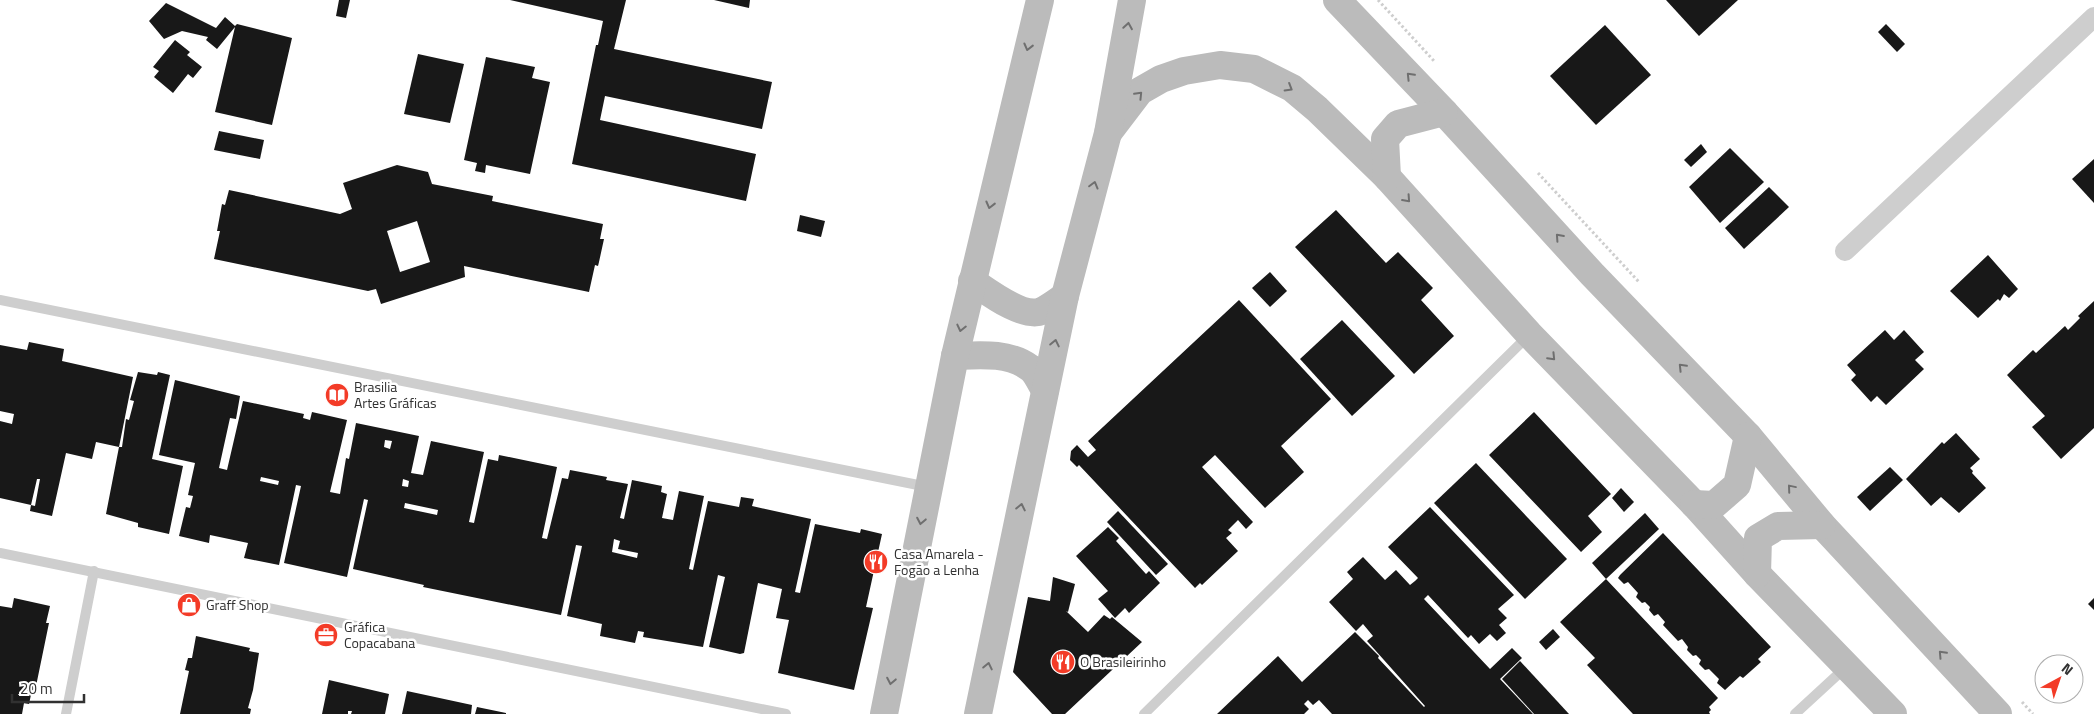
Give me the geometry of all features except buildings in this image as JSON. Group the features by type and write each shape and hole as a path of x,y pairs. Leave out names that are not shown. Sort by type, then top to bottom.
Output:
{"main road":[{"path":"884,714 955,356 1040,0"},
{"path":"980,713 1065,296 1108,133 1132,0"},
{"path":"1338,0 1444,112 1592,274 1748,436 1822,525 1998,714"},
{"path":"1108,133 1140,91 1161,79 1184,71 1220,65 1254,70 1292,88 1387,177 1529,334 1694,504 1757,574 1893,714"},
{"path":"1387,177 1385,139 1398,124 1444,112"},
{"path":"972,281 1002,301 1022,310 1040,312 1065,296"},
{"path":"955,356 988,355 1012,360 1031,368 1045,390"},
{"path":"1694,504 1714,505 1737,484 1748,436"},
{"path":"1757,574 1758,538 1778,526 1822,525"}],"street":[{"path":"1845,251 2094,17"}],"lane":[{"path":"0,300 928,487"},
{"path":"1144,714 1529,334"},
{"path":"0,553 786,714"},
{"path":"66,714 94,571"},
{"path":"1795,714 1848,666"}],"place":[{"name":"Brasilia Artes Gráficas","path":"337,395"},
{"name":"Casa Amarela - Fogão a Lenha","path":"876,562"},
{"name":"Graff Shop","path":"189,605"},
{"name":"Gráfica Copacabana","path":"326,635"},
{"name":"O Brasileirinho","path":"1063,662"}]}
